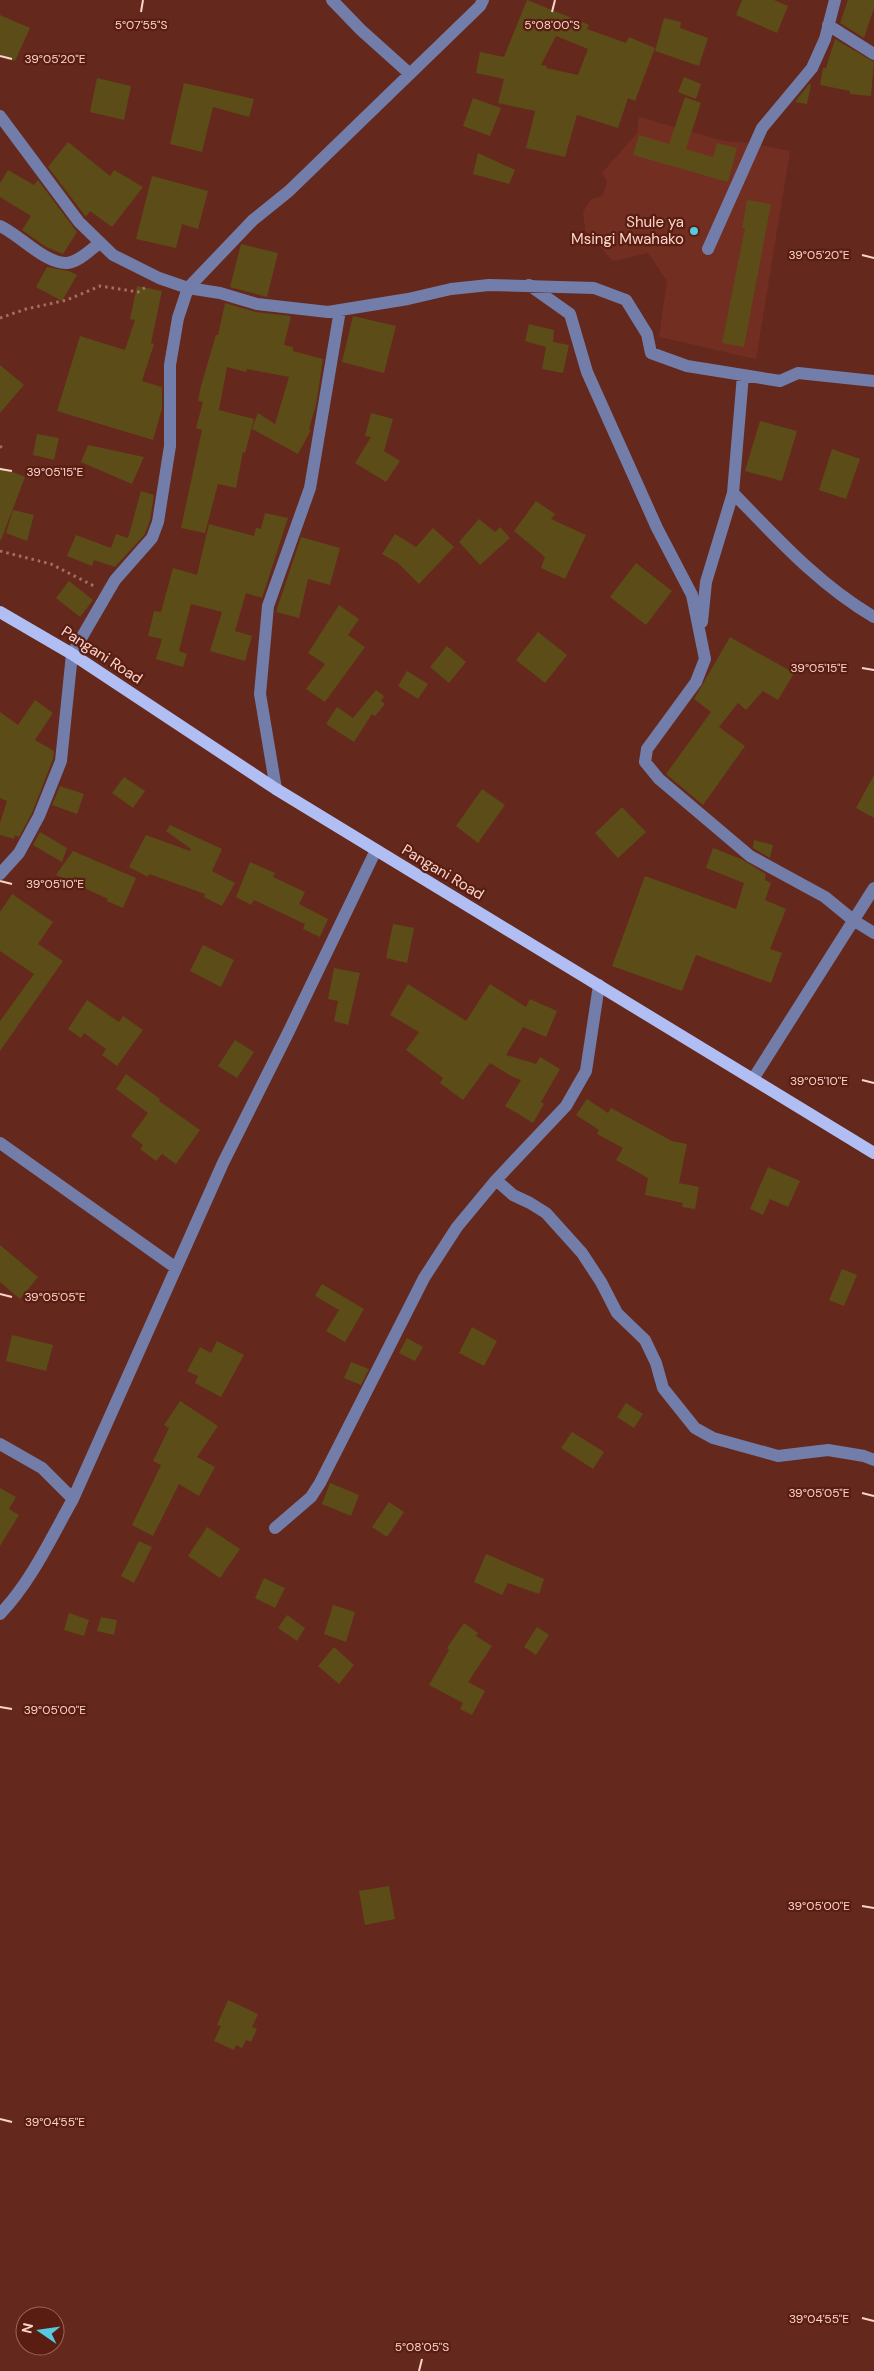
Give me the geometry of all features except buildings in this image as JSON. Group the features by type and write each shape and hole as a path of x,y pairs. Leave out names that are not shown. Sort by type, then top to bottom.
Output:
{"main road":[{"name":"Pangani Road","path":"0,612 72,654 276,789 874,1153"}],"street":[{"path":"332,0 361,30 410,74"},
{"path":"0,874 19,853 39,816 60,761 72,654 108,594 114,580 152,538 158,522 170,446 170,365 178,318 188,288 253,220 289,191 480,6 483,0"},
{"path":"708,249 762,128 812,68 835,0"},
{"path":"828,25 874,54"},
{"path":"0,116 78,222 100,243 113,254 159,278 188,288 220,293 257,304 328,312 408,299 451,289 490,285 594,288 626,300 647,334 651,353 686,366 780,381 798,373 874,381"},
{"path":"0,226 15,233 47,258 68,263 83,256 100,243"},
{"path":"530,286 570,314 587,372 657,528 692,595 701,632 705,659 696,682 647,749 645,762 659,779 750,856 825,896 853,920 874,934"},
{"path":"276,789 260,694 268,606 310,488 340,310"},
{"path":"701,632 706,582 733,493 743,375"},
{"path":"733,493 800,562 852,604 874,617"},
{"path":"0,1614 8,1606 38,1560 73,1499 223,1163 288,1035 376,850"},
{"path":"753,1079 874,888"},
{"path":"275,1528 311,1497 424,1278 457,1227 496,1180 566,1106 586,1071 599,985"},
{"path":"0,1143 176,1268"},
{"path":"496,1180 513,1195 530,1202 546,1213 582,1253 601,1282 617,1313 645,1340 656,1362 663,1388 695,1428 713,1438 778,1456 828,1450 864,1456 874,1460"},
{"path":"0,1444 42,1468 73,1499"}],"path":[{"path":"0,318 26,309 67,300 100,286 138,292 159,278"},
{"path":"0,551 51,564 108,594"}],"shaded area":[{"path":"639,117 724,141 749,143 790,151 756,359 659,337 667,281 648,253 613,261 585,230 583,212 591,199 603,196 607,181 602,173 637,133"}],"place":[{"name":"Shule ya Msingi Mwahako","path":"694,231"}]}
